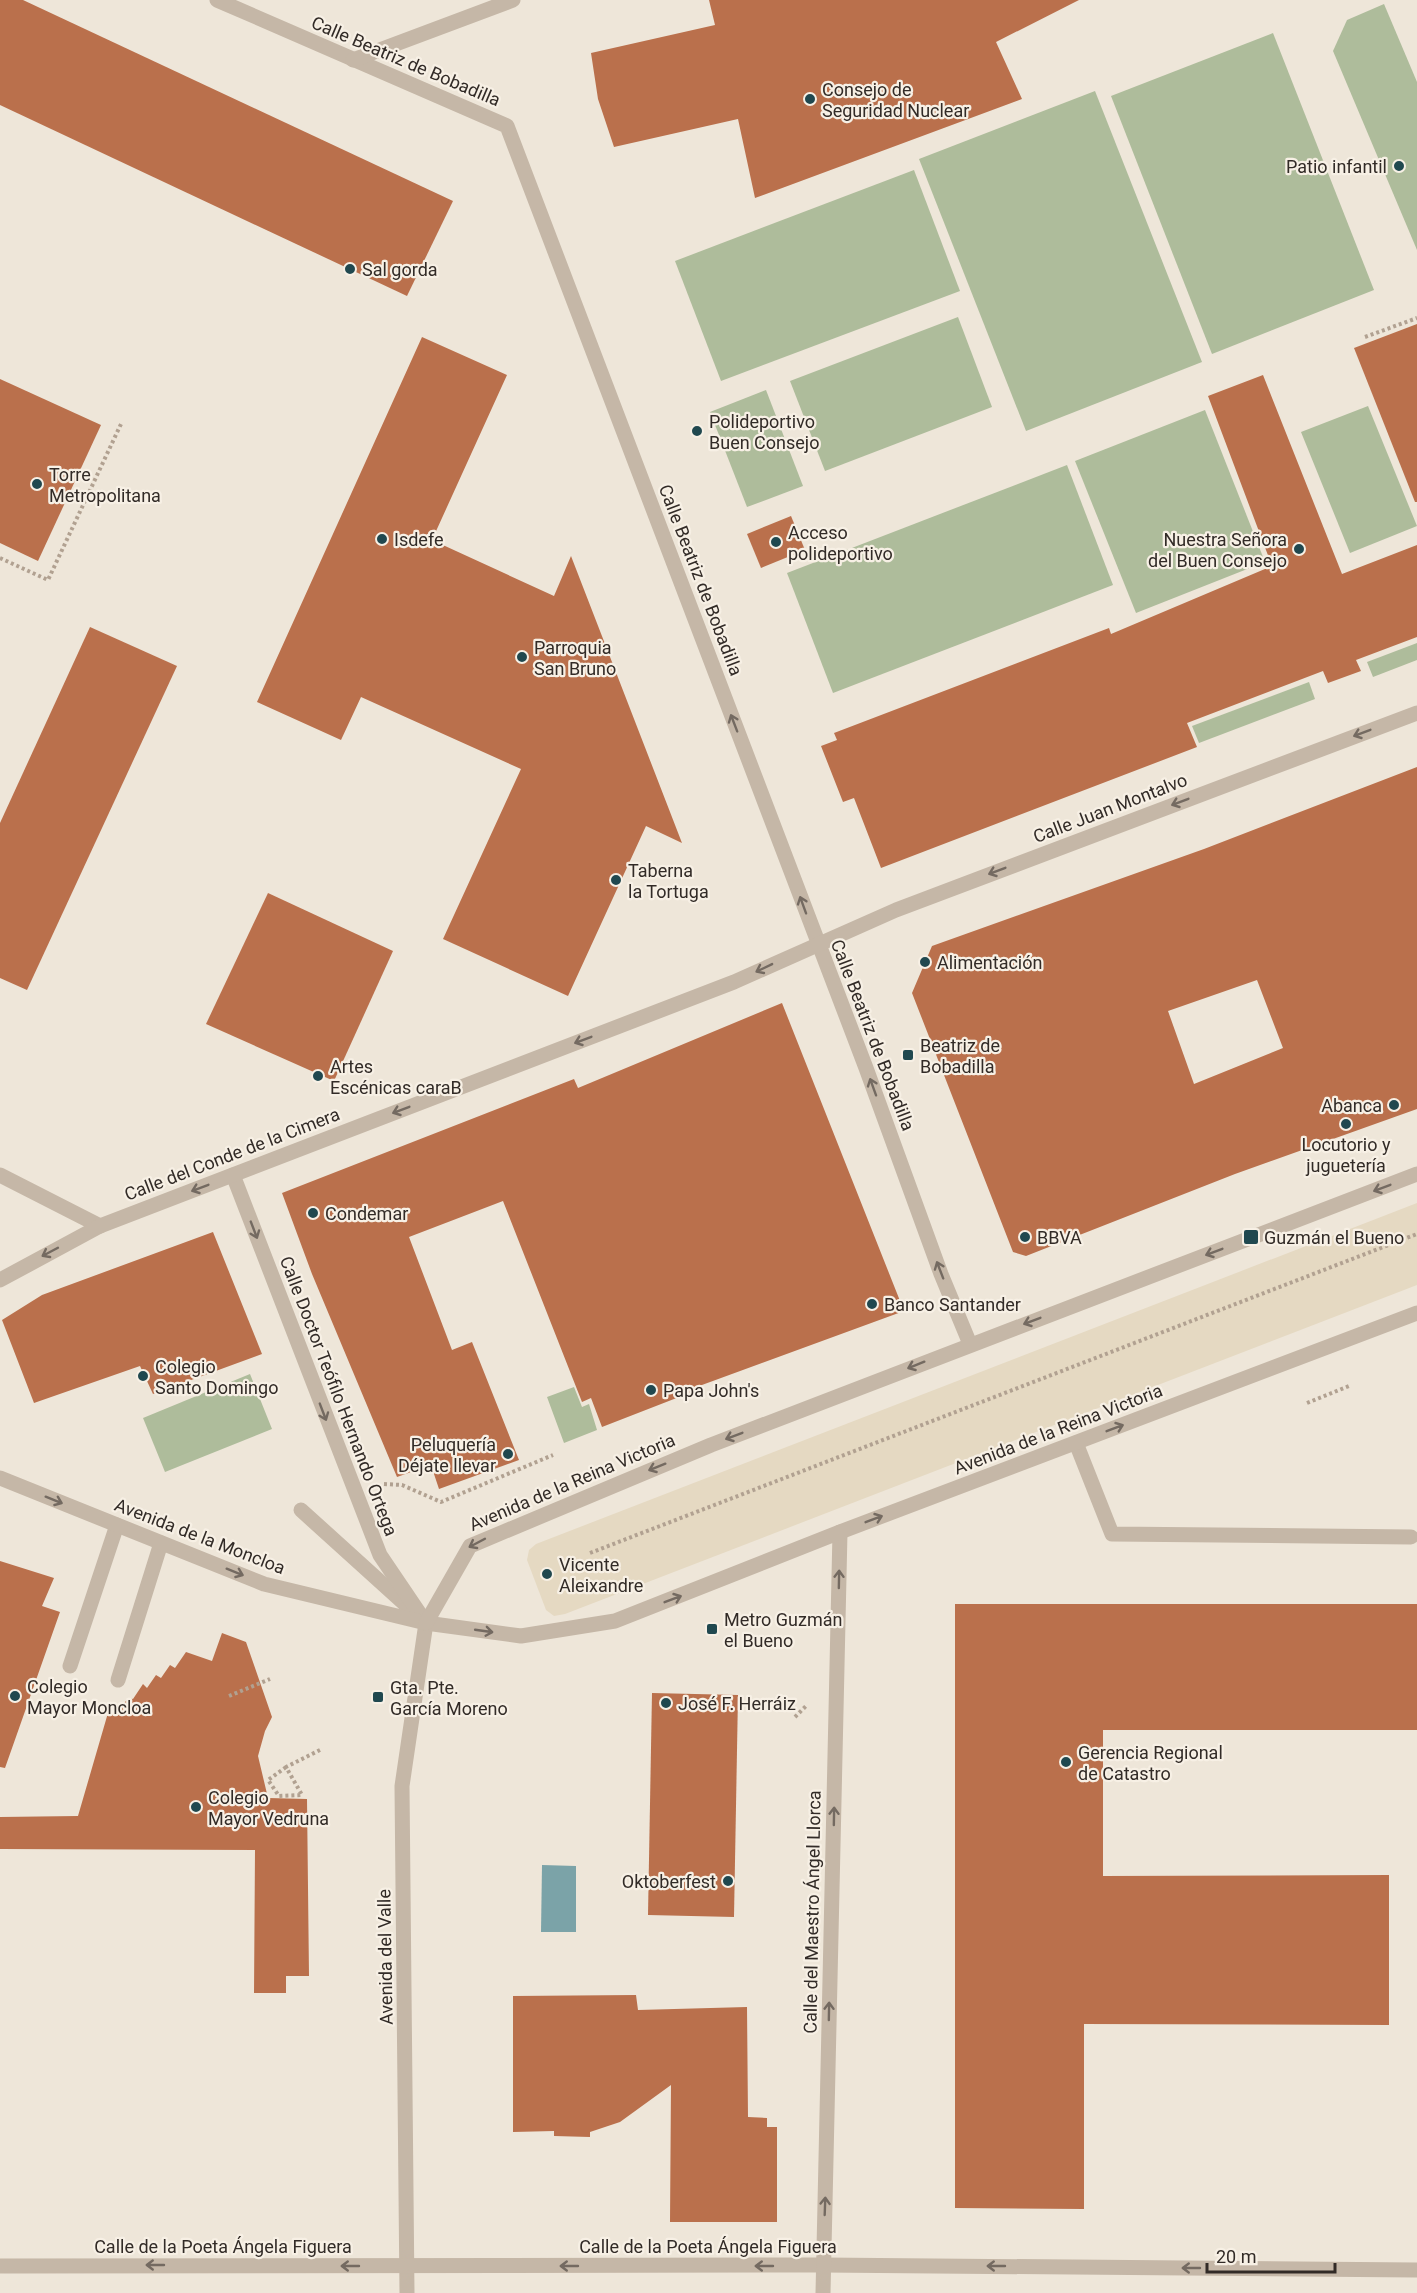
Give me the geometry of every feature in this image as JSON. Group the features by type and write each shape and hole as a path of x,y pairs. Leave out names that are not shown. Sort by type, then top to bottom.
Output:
{"street":[{"name":"Calle Beatriz de Bobadilla","path":"218,0 507,126 941,1274 970,1344"},
{"path":"353,60 513,0"},
{"name":"Calle Juan Montalvo","path":"817,943 896,910 1417,713"},
{"name":"Calle del Conde de la Cimera","path":"0,1280 100,1226 734,982 817,943"},
{"name":"Avenida de la Reina Victoria","path":"1417,1174 970,1344 700,1450 470,1546 426,1623 521,1636 615,1622 840,1532 1417,1313"},
{"path":"0,1175 100,1226"},
{"name":"Calle Doctor Teófilo Hernando Ortega","path":"233,1175 380,1555 426,1623"},
{"path":"1076,1443 1112,1534 1411,1537"},
{"name":"Avenida de la Moncloa","path":"0,1478 264,1584 426,1623"},
{"path":"301,1510 426,1623"},
{"path":"70,1666 117,1525"},
{"name":"Calle del Maestro Ángel Llorca","path":"823,2293 840,1532"},
{"path":"118,1680 161,1543"},
{"name":"Avenida del Valle","path":"407,2293 402,1786 426,1623"},
{"name":"Calle de la Poeta Ángela Figuera","path":"0,2266 823,2265 1417,2270"}],"path":[{"path":"1365,337 1417,318"},
{"path":"0,558 48,580 121,424"},
{"path":"590,1553 1417,1234"},
{"path":"1307,1403 1349,1386"},
{"path":"379,1484 402,1485 441,1502 553,1455"},
{"path":"229,1696 270,1678"},
{"path":"795,1717 810,1702"},
{"path":"286,1767 302,1795 279,1796 268,1780 286,1767 320,1750"}],"green space":[{"name":"Patio infantil","path":"1384,4 1417,82 1417,250 1333,51 1347,20"},
{"path":"1273,33 1374,290 1212,354 1111,96"},
{"path":"1095,91 1202,362 1026,431 919,159"},
{"path":"914,170 960,291 721,381 675,261"},
{"path":"958,317 992,407 825,471 790,381"},
{"path":"766,390 803,486 747,507 710,412"},
{"path":"1368,406 1417,526 1350,553 1301,432"},
{"path":"1205,410 1265,562 1136,613 1075,461"},
{"path":"1067,465 1113,585 833,693 787,573"},
{"path":"1417,643 1417,660 1373,677 1367,662"},
{"path":"1309,682 1315,699 1199,743 1192,726"},
{"path":"250,1374 272,1429 165,1472 143,1418"},
{"path":"574,1387 582,1407 589,1404 597,1430 564,1443 547,1397"}],"shaded area":[{"path":"1417,1203 1417,1285 565,1614 554,1616 546,1610 527,1560 529,1550 536,1544"}],"water":[{"path":"542,1865 576,1866 576,1932 541,1932"}],"building":[{"path":"0,0 23,0 453,201 407,296 0,105"},
{"name":"Consejo de Seguridad Nuclear","path":"709,0 1079,0 996,42 1022,99 755,198 738,119 614,147 598,99 591,53 715,25"},
{"path":"1417,324 1417,502 1415,502 1354,348"},
{"path":"422,337 507,375 432,540 554,596 571,556 682,843 646,826 568,996 443,939 521,769 361,697 341,740 257,702"},
{"path":"1263,375 1342,574 1417,545 1417,637 1356,660 1361,671 1328,683 1323,671 1187,723 1197,747 881,868 854,798 843,802 821,746 837,740 834,733 1109,628 1111,634 1272,566 1208,396"},
{"name":"Torre Metropolitana","path":"0,379 101,425 38,561 0,543"},
{"name":"Acceso polideportivo","path":"791,516 805,550 761,568 747,534"},
{"path":"90,627 177,666 27,990 0,978 0,823"},
{"path":"1417,767 1417,1109 1235,1174 1026,1256 1013,1252 912,993 932,946 1204,849","holes":["1257,980 1283,1048 1194,1084 1168,1011"]},
{"path":"268,893 393,951 334,1081 206,1024"},
{"path":"782,1003 904,1311 691,1389 692,1392 602,1427 591,1398 582,1402 503,1201 409,1237 452,1350 472,1342 519,1460 439,1489 431,1465 397,1477 312,1274 282,1193 574,1079 578,1088"},
{"path":"213,1232 262,1354 153,1394 140,1366 34,1403 2,1320 42,1295"},
{"name":"Colegio Mayor Moncloa","path":"0,1561 54,1578 42,1606 60,1612 5,1768 0,1767"},
{"path":"955,1604 1417,1604 1417,1730 1103,1730 1103,1876 1389,1875 1389,2025 1084,2024 1084,2209 955,2208"},
{"name":"Colegio Mayor Vedruna","path":"222,1633 246,1642 272,1717 265,1731 258,1756 268,1798 307,1799 309,1976 286,1976 286,1993 254,1993 255,1850 0,1849 0,1817 78,1816 110,1706 119,1708 129,1698 133,1699 143,1684 147,1688 156,1675 161,1678 170,1665 175,1668 186,1652 212,1661"},
{"path":"652,1693 738,1695 734,1917 648,1915"},
{"path":"636,1995 638,2010 747,2007 748,2117 767,2118 767,2127 777,2127 777,2222 670,2222 671,2085 620,2122 590,2132 590,2137 554,2136 554,2131 513,2132 513,1996"}],"place":[{"name":"Consejo de Seguridad Nuclear","path":"810,99"},
{"name":"Patio infantil","path":"1399,166"},
{"name":"Sal gorda","path":"350,269"},
{"name":"Polideportivo Buen Consejo","path":"697,431"},
{"name":"Torre Metropolitana","path":"37,484"},
{"name":"Isdefe","path":"382,539"},
{"name":"Acceso polideportivo","path":"776,542"},
{"name":"Nuestra Señora del Buen Consejo","path":"1299,549"},
{"name":"Parroquia San Bruno","path":"522,657"},
{"name":"Taberna la Tortuga","path":"616,880"},
{"name":"Alimentación","path":"925,962"},
{"name":"Beatriz de Bobadilla","path":"908,1055"},
{"name":"Artes Escénicas caraB","path":"318,1076"},
{"name":"Abanca","path":"1394,1105"},
{"name":"Locutorio y juguetería","path":"1346,1124"},
{"name":"Condemar","path":"313,1213"},
{"name":"BBVA","path":"1025,1237"},
{"name":"Guzmán el Bueno","path":"1251,1237"},
{"name":"Banco Santander","path":"872,1304"},
{"name":"Colegio Santo Domingo","path":"143,1376"},
{"name":"Papa John's","path":"651,1390"},
{"name":"Peluquería Déjate llevar","path":"508,1454"},
{"name":"Vicente Aleixandre","path":"547,1574"},
{"name":"Metro Guzmán el Bueno","path":"712,1629"},
{"name":"Colegio Mayor Moncloa","path":"15,1696"},
{"name":"Gta. Pte. García Moreno","path":"378,1697"},
{"name":"José F. Herráiz","path":"666,1703"},
{"name":"Gerencia Regional de Catastro","path":"1066,1762"},
{"name":"Colegio Mayor Vedruna","path":"196,1807"},
{"name":"Oktoberfest","path":"728,1881"}]}
